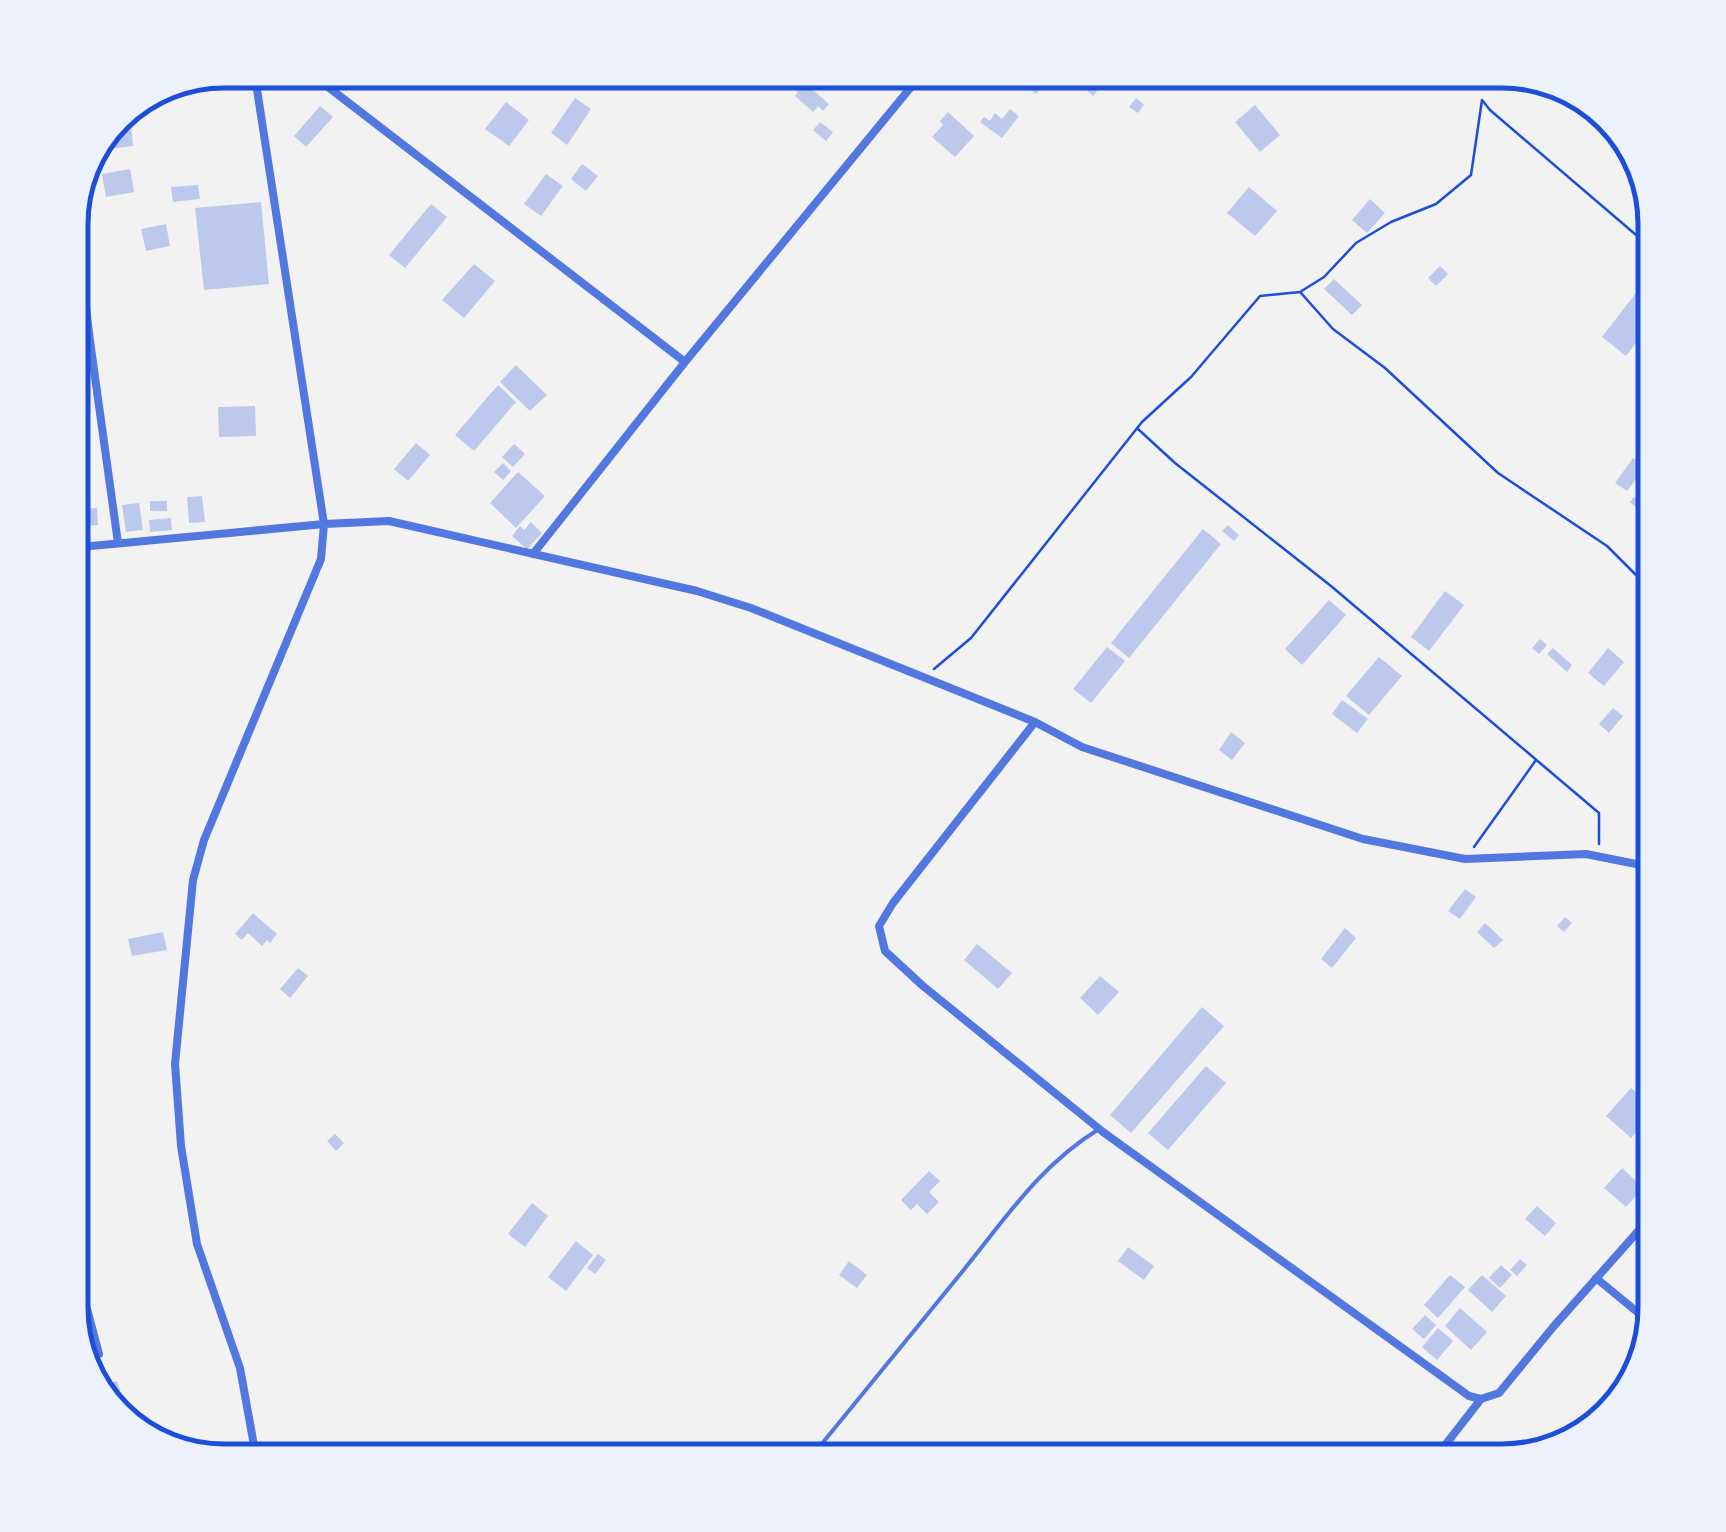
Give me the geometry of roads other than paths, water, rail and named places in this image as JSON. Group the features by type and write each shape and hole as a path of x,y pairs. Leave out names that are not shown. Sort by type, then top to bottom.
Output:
{"street":[{"path":"254,1444 240,1368 197,1244 181,1146 175,1064 194,880 204,840 321,558 324,524 257,88"},
{"path":"329,88 685,362"},
{"path":"533,554 910,88"},
{"path":"88,324 118,543"},
{"path":"88,546 389,521 697,591 751,608 1035,722 1082,747 1363,838 1465,859 1586,854 1638,864"},
{"path":"1035,722 893,903 879,926 885,951 1098,1129 1469,1396 1481,1399"},
{"path":"1446,1444 1481,1399 1498,1393 1638,1231"},
{"path":"1596,1278 1638,1312"},
{"path":"88,1313 99,1354"}],"lane":[{"path":"822,1444 1046,1170 1070,1146 1098,1129"}]}
